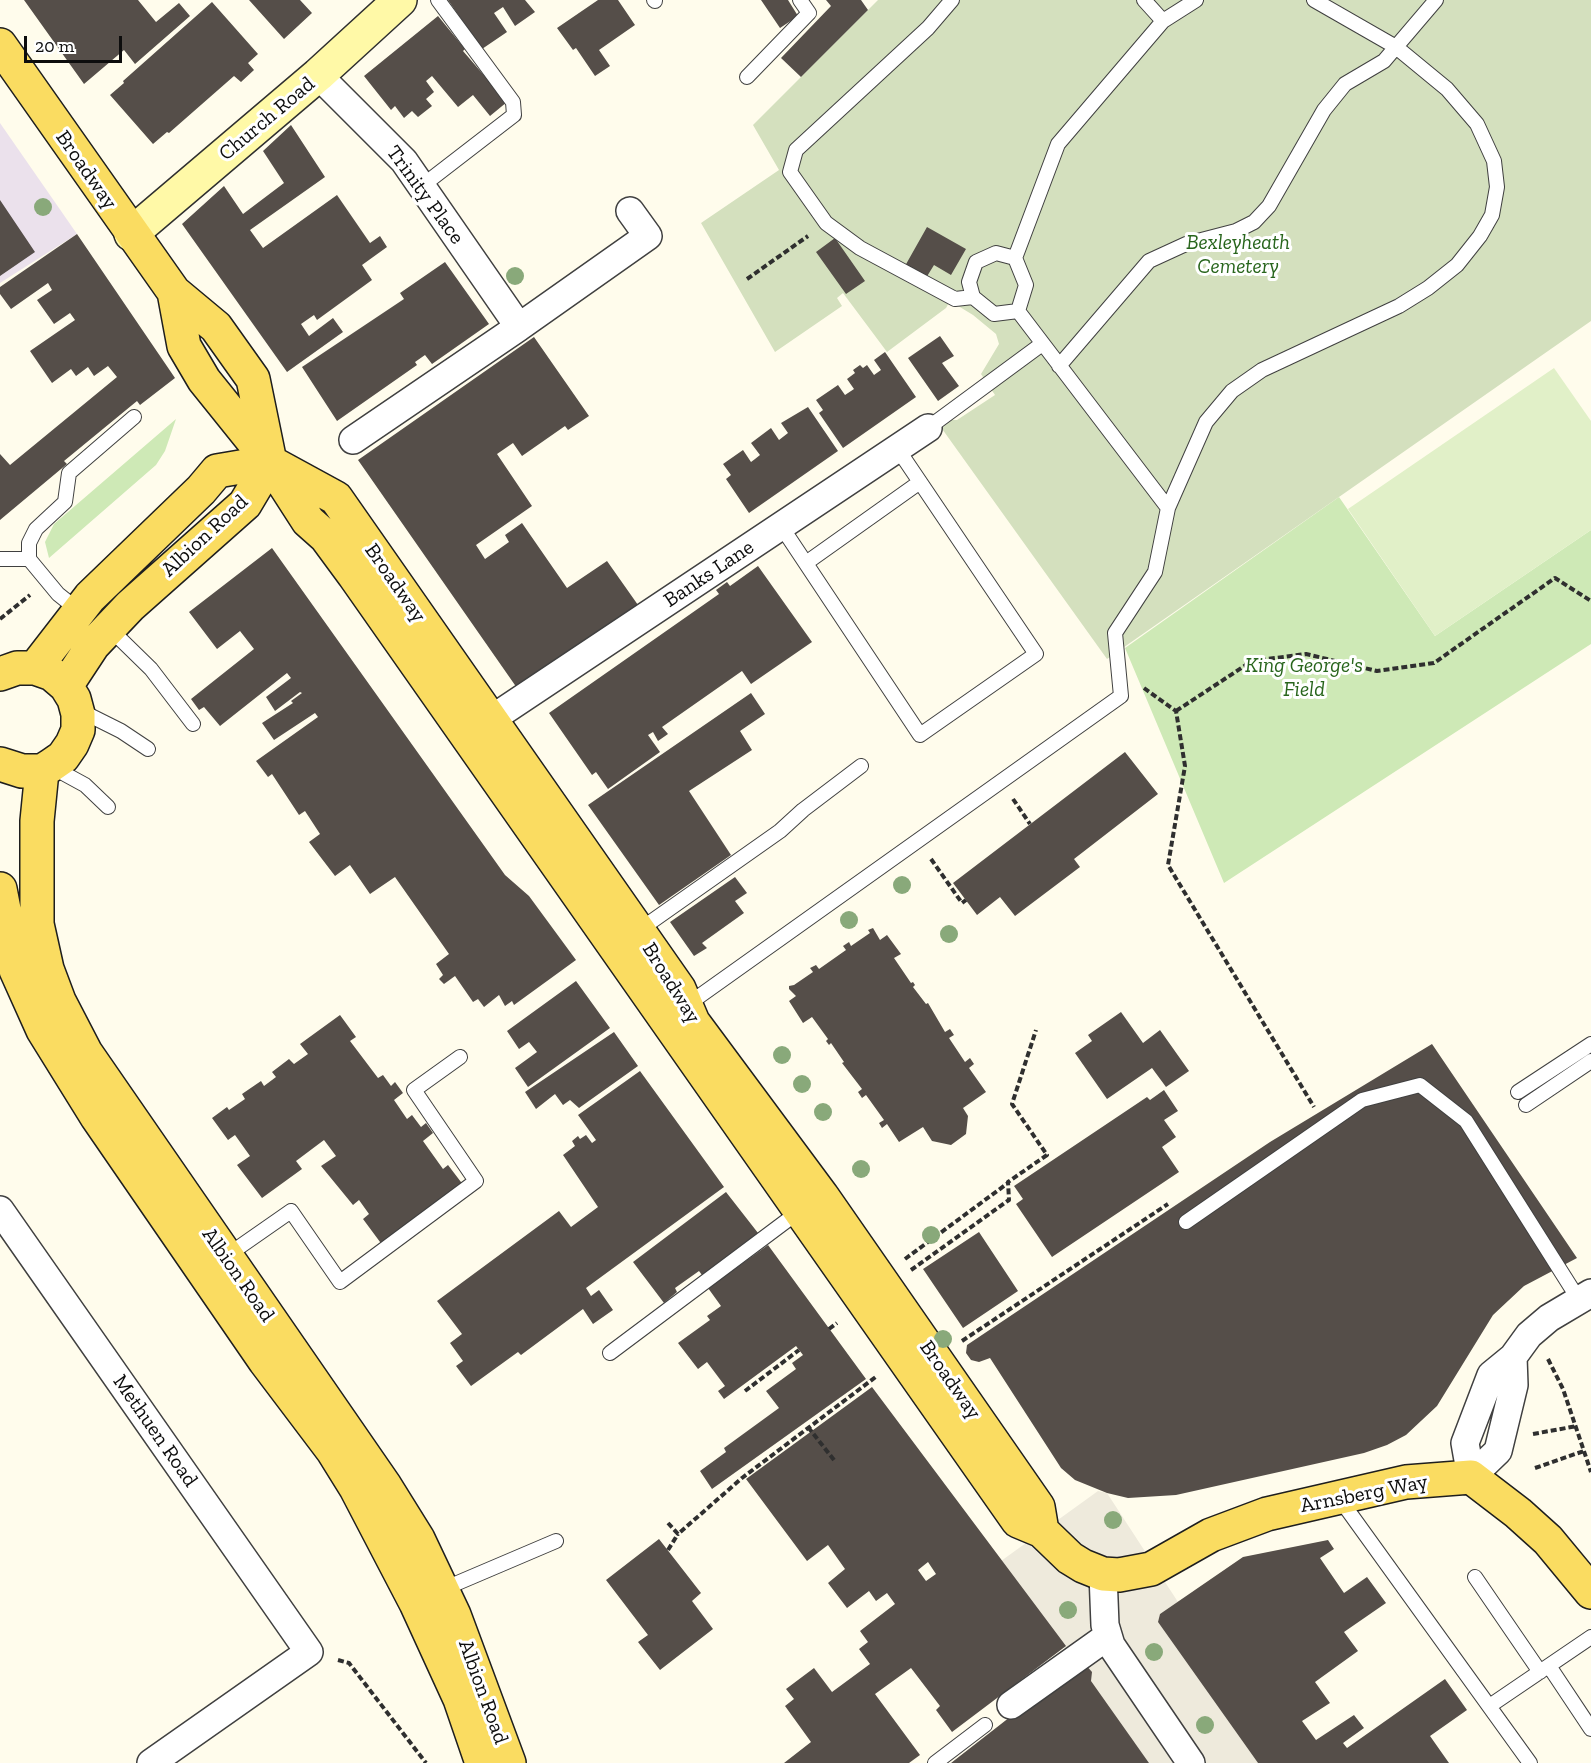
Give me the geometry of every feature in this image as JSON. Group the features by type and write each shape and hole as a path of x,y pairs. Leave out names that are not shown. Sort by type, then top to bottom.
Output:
{"main road":[{"name":"Broadway","path":"0,45 174,292 216,327 253,379 270,462 308,521 326,537 543,843 811,1203 883,1283 1038,1507 1042,1531"},
{"name":"Broadway","path":"270,462 336,498 679,989 693,1022 811,1203 903,1356 1018,1521 1042,1531 1070,1558 1103,1574"},
{"name":"Albion Road","path":"35,668 78,610 201,490 217,471 270,462"},
{"name":"Albion Road","path":"71,697 93,645 191,550 244,504 270,462"},
{"path":"0,674 17,668 35,668 52,674 71,697 78,730 63,757 46,768 22,771 0,764"},
{"name":"Albion Road","path":"46,768 37,821 37,924 47,969 86,1053 215,1266"},
{"name":"Albion Road","path":"0,889 16,970 43,1030 97,1118 385,1486 431,1562 429,1596 482,1763"},
{"path":"1471,1477 1518,1513 1548,1540 1591,1592"},
{"name":"Arnsberg Way","path":"1103,1574 1135,1573 1151,1569 1238,1523 1338,1496 1407,1482 1471,1477"},
{"name":"Albion Road","path":"429,1596 509,1763"}],"street":[{"name":"Church Road","path":"131,234 318,75 400,0"},
{"name":"Trinity Place","path":"318,75 404,161 519,327"},
{"path":"353,440 648,236 630,211"},
{"name":"Banks Lane","path":"490,720 928,428"},
{"name":"Methuen Road","path":"0,1210 309,1652 151,1763"},
{"path":"1471,1477 1497,1451 1514,1385 1513,1357 1529,1335 1585,1296"},
{"path":"1103,1574 1102,1600 1108,1636 1122,1665 1191,1763"},
{"path":"1011,1706 1108,1636"}],"lane":[{"path":"422,186 514,115 513,102 438,0"},
{"path":"747,77 809,13 800,0"},
{"path":"952,0 928,28 796,150 790,172 825,223 860,248 921,283 955,299 973,297"},
{"path":"1144,0 1163,21"},
{"path":"1018,311 1026,285 1015,258 1058,144 1163,21 1196,0"},
{"path":"687,1005 1120,696 1116,633 1155,572 1168,508 1206,422 1232,391 1262,370 1399,306 1428,288 1457,265 1480,236 1492,215 1497,188 1494,161 1477,124 1447,89 1396,47 1314,0"},
{"path":"1059,366 1149,261 1186,244 1236,231 1254,222 1269,206 1324,110 1345,84 1384,61 1436,0"},
{"path":"1015,258 996,253 976,262 969,282 973,297 994,314 1018,311"},
{"path":"1018,311 1168,508"},
{"path":"928,428 1042,344"},
{"path":"78,610 58,594 29,559 29,543 36,529 65,502 69,473 134,417"},
{"path":"781,526 920,735 1036,654 897,448"},
{"path":"806,563 921,482"},
{"path":"0,559 29,559"},
{"path":"109,628 151,669 193,724"},
{"path":"71,697 148,749"},
{"path":"638,931 780,831 803,810 861,766"},
{"path":"46,768 85,785 108,807"},
{"path":"1518,1092 1591,1044"},
{"path":"215,1266 291,1212 340,1282 476,1181 414,1090 460,1057"},
{"path":"1526,1105 1591,1061"},
{"path":"1186,1222 1362,1100 1420,1085 1466,1121 1585,1296"},
{"path":"610,1353 811,1203"},
{"path":"1338,1496 1491,1705 1530,1763"},
{"path":"429,1596 556,1541"},
{"path":"1475,1577 1591,1729"},
{"path":"1491,1705 1591,1637"},
{"path":"935,1763 985,1725"}],"path":[{"path":"747,279 825,223"},
{"path":"1176,711 1252,661 1306,654 1377,671 1434,663 1555,578 1591,601"},
{"path":"0,619 46,581"},
{"path":"1120,696 1145,687 1176,711 1185,766 1168,865 1314,1107 1304,1114"},
{"path":"918,841 962,903 966,900"},
{"path":"883,1283 1008,1182 1047,1155 1012,1104 1036,1030"},
{"path":"883,1283 1009,1200 1008,1182"},
{"path":"936,1359 1175,1200"},
{"path":"745,1391 799,1350"},
{"path":"1543,1351 1563,1389 1591,1472"},
{"path":"668,1550 678,1534 742,1478 903,1356"},
{"path":"1530,1435 1576,1426"},
{"path":"808,1427 834,1460"},
{"path":"1534,1468 1584,1451"},
{"path":"668,1523 678,1534"},
{"path":"354,1670 426,1763"}],"shaded area":[{"path":"0,123 77,234 0,283"},
{"path":"1098,1491 1107,1493 1178,1602 1160,1614 1158,1622 1258,1763 1149,1763 1001,1561"}],"green space":[{"name":"Bexleyheath Cemetery","path":"878,0 1591,0 1591,321 1107,659 940,426 949,420 957,420 995,395 981,374 999,344 996,334 973,315 950,301 946,308 887,352 843,293 837,298 842,306 775,352 701,223 779,170 753,125"},
{"path":"1554,368 1591,421 1591,530 1435,636 1348,509"},
{"path":"176,419 165,451 156,465 49,558 45,542 54,524"},
{"name":"King George's Field","path":"1339,497 1435,636 1591,530 1591,644 1224,883 1125,648"}],"building":[{"path":"24,0 138,0 156,22 179,3 190,16 135,64 124,50 84,84"},
{"path":"249,0 300,0 312,13 284,39"},
{"path":"448,0 525,0 535,12 515,26 503,7 494,13 507,32 482,49"},
{"path":"598,0 618,0 635,25 599,50 610,66 595,76 576,48 573,50 557,28"},
{"path":"761,0 788,0 798,16 780,28"},
{"path":"826,0 861,0 868,10 801,77 781,58 831,6"},
{"path":"212,2 258,54 248,63 254,70 241,82 234,76 169,133 167,132 153,144 110,95"},
{"path":"438,16 465,49 463,51 507,102 490,116 473,95 458,107 432,76 426,81 434,92 426,99 432,106 418,117 412,111 404,118 395,106 391,110 364,76"},
{"path":"291,125 325,177 250,230 263,248 337,195 370,243 380,236 387,247 362,265 372,280 317,320 314,315 301,324 309,336 333,318 343,332 287,372 182,224 224,186 243,214 284,183 263,151"},
{"path":"0,200 35,252 0,276"},
{"path":"927,227 966,249 951,275 934,265 926,278 905,266"},
{"path":"77,234 175,378 140,405 137,401 64,461 67,464 0,520 0,454 10,465 117,377 108,366 94,376 88,367 76,376 71,369 52,383 30,351 75,320 70,313 54,324 37,300 52,290 48,283 11,309 0,294 0,287"},
{"path":"835,238 865,281 846,294 816,252"},
{"path":"445,262 489,324 432,364 425,355 415,362 417,365 337,421 302,367 404,299 400,293"},
{"path":"940,336 954,356 942,363 959,386 938,401 908,358"},
{"path":"534,337 589,416 568,430 565,426 522,456 513,443 497,454 532,506 476,545 485,559 509,542 505,535 522,523 567,588 607,561 638,605 517,688 358,460"},
{"path":"885,352 916,397 843,448 819,413 823,410 816,400 838,385 845,395 854,389 847,379 855,373 853,370 860,365 863,368 867,365 874,375 881,370 874,360"},
{"path":"808,407 838,451 749,513 726,479 731,475 723,464 743,450 751,462 760,455 751,443 771,428 779,440 788,433 781,423"},
{"path":"272,548 505,875 529,896 576,960 514,1005 512,1001 505,1006 499,995 484,1007 478,999 473,1002 455,976 444,984 439,979 443,975 436,964 449,954 395,877 370,894 350,865 335,876 309,842 320,834 305,811 299,815 272,774 268,777 256,761 318,717 315,713 274,740 262,723 293,703 291,701 302,693 300,692 275,711 266,697 291,678 287,673 220,726 204,707 199,710 191,699 254,649 240,631 217,649 189,612"},
{"path":"758,566 812,642 751,684 742,671 662,727 668,734 658,741 653,732 648,735 660,752 608,789 596,772 592,775 549,713 719,594 716,590 727,582 730,586"},
{"path":"751,693 765,714 740,731 752,750 689,791 731,855 659,905 588,805"},
{"path":"1125,752 1158,794 1074,859 1080,867 1015,916 1000,897 977,915 953,883"},
{"path":"735,877 747,893 735,901 744,913 702,943 707,948 694,956 670,922"},
{"path":"873,928 880,940 887,935 901,954 894,958 911,983 915,985 913,987 926,1004 928,1003 945,1032 950,1029 954,1035 949,1038 965,1062 970,1058 974,1064 969,1068 986,1092 963,1108 968,1116 966,1134 951,1145 932,1141 923,1127 899,1142 887,1124 882,1128 879,1123 884,1120 866,1095 862,1098 858,1092 862,1089 842,1063 844,1062 831,1043 829,1045 826,1041 828,1039 812,1017 803,1023 789,1001 796,996 789,986 813,972 810,968 816,965 819,969 846,950 843,946 849,942 851,946 870,933 868,930"},
{"path":"576,981 610,1028 528,1087 515,1068 537,1052 529,1042 519,1049 507,1031"},
{"path":"1121,1012 1143,1043 1160,1030 1189,1071 1166,1087 1152,1068 1107,1099 1075,1053 1092,1041 1088,1035"},
{"path":"340,1015 356,1037 350,1041 378,1078 383,1075 391,1086 395,1082 403,1093 394,1100 407,1119 412,1115 421,1127 426,1123 433,1133 423,1141 443,1169 448,1165 464,1186 383,1246 363,1219 369,1214 359,1200 353,1205 321,1166 336,1156 324,1140 296,1161 302,1169 262,1198 237,1165 250,1156 235,1135 228,1140 212,1118 227,1107 229,1110 245,1099 242,1094 261,1081 264,1086 276,1077 272,1072 289,1059 294,1064 308,1054 300,1044"},
{"path":"614,1032 638,1066 579,1108 570,1100 563,1105 555,1094 536,1109 525,1092"},
{"path":"1432,1044 1577,1258 1524,1286 1493,1315 1437,1406 1406,1435 1387,1445 1364,1453 1176,1495 1128,1498 1107,1493 1075,1480 1061,1468 990,1358 979,1362 971,1360 966,1353 967,1345 1270,1142"},
{"path":"640,1071 724,1187 586,1288 591,1296 599,1290 613,1310 593,1324 583,1309 521,1355 518,1352 471,1386 456,1366 463,1361 450,1343 462,1334 437,1301 559,1211 571,1227 598,1207 563,1155 575,1146 572,1141 578,1136 580,1139 586,1135 592,1143 596,1140 578,1115"},
{"path":"1164,1090 1178,1111 1164,1120 1176,1137 1162,1147 1179,1172 1052,1257 1016,1204 1023,1199 1014,1186 1147,1097 1150,1100"},
{"path":"726,1192 758,1233 702,1275 699,1271 675,1288 677,1292 664,1303 633,1262"},
{"path":"979,1232 1018,1291 963,1328 923,1269"},
{"path":"768,1245 866,1379 712,1489 700,1471 726,1452 724,1448 779,1408 766,1391 796,1369 792,1363 803,1355 796,1346 724,1399 718,1391 725,1386 707,1362 698,1369 678,1343 710,1320 707,1316 721,1306 708,1288"},
{"path":"872,1387 1066,1646 952,1732 936,1710 940,1706 911,1668 875,1694 920,1755 909,1763 784,1763 811,1742 785,1706 794,1699 786,1689 814,1668 832,1692 870,1664 859,1649 868,1642 860,1631 895,1604 887,1593 876,1601 869,1591 847,1608 828,1583 845,1569 828,1545 807,1561 746,1479","holes":["928,1562 936,1574 926,1581 918,1570"]},
{"path":"659,1539 701,1593 692,1601 713,1629 660,1670 638,1642 648,1635 606,1580"},
{"path":"1328,1540 1334,1549 1320,1558 1344,1593 1367,1577 1386,1603 1344,1632 1358,1651 1315,1682 1330,1703 1302,1721 1316,1740 1354,1715 1364,1728 1343,1743 1347,1748 1445,1679 1467,1710 1430,1736 1449,1763 1258,1763 1158,1622 1160,1614 1243,1557"},
{"path":"1085,1664 1092,1672 1091,1681 1149,1763 951,1763 1060,1678"}]}
